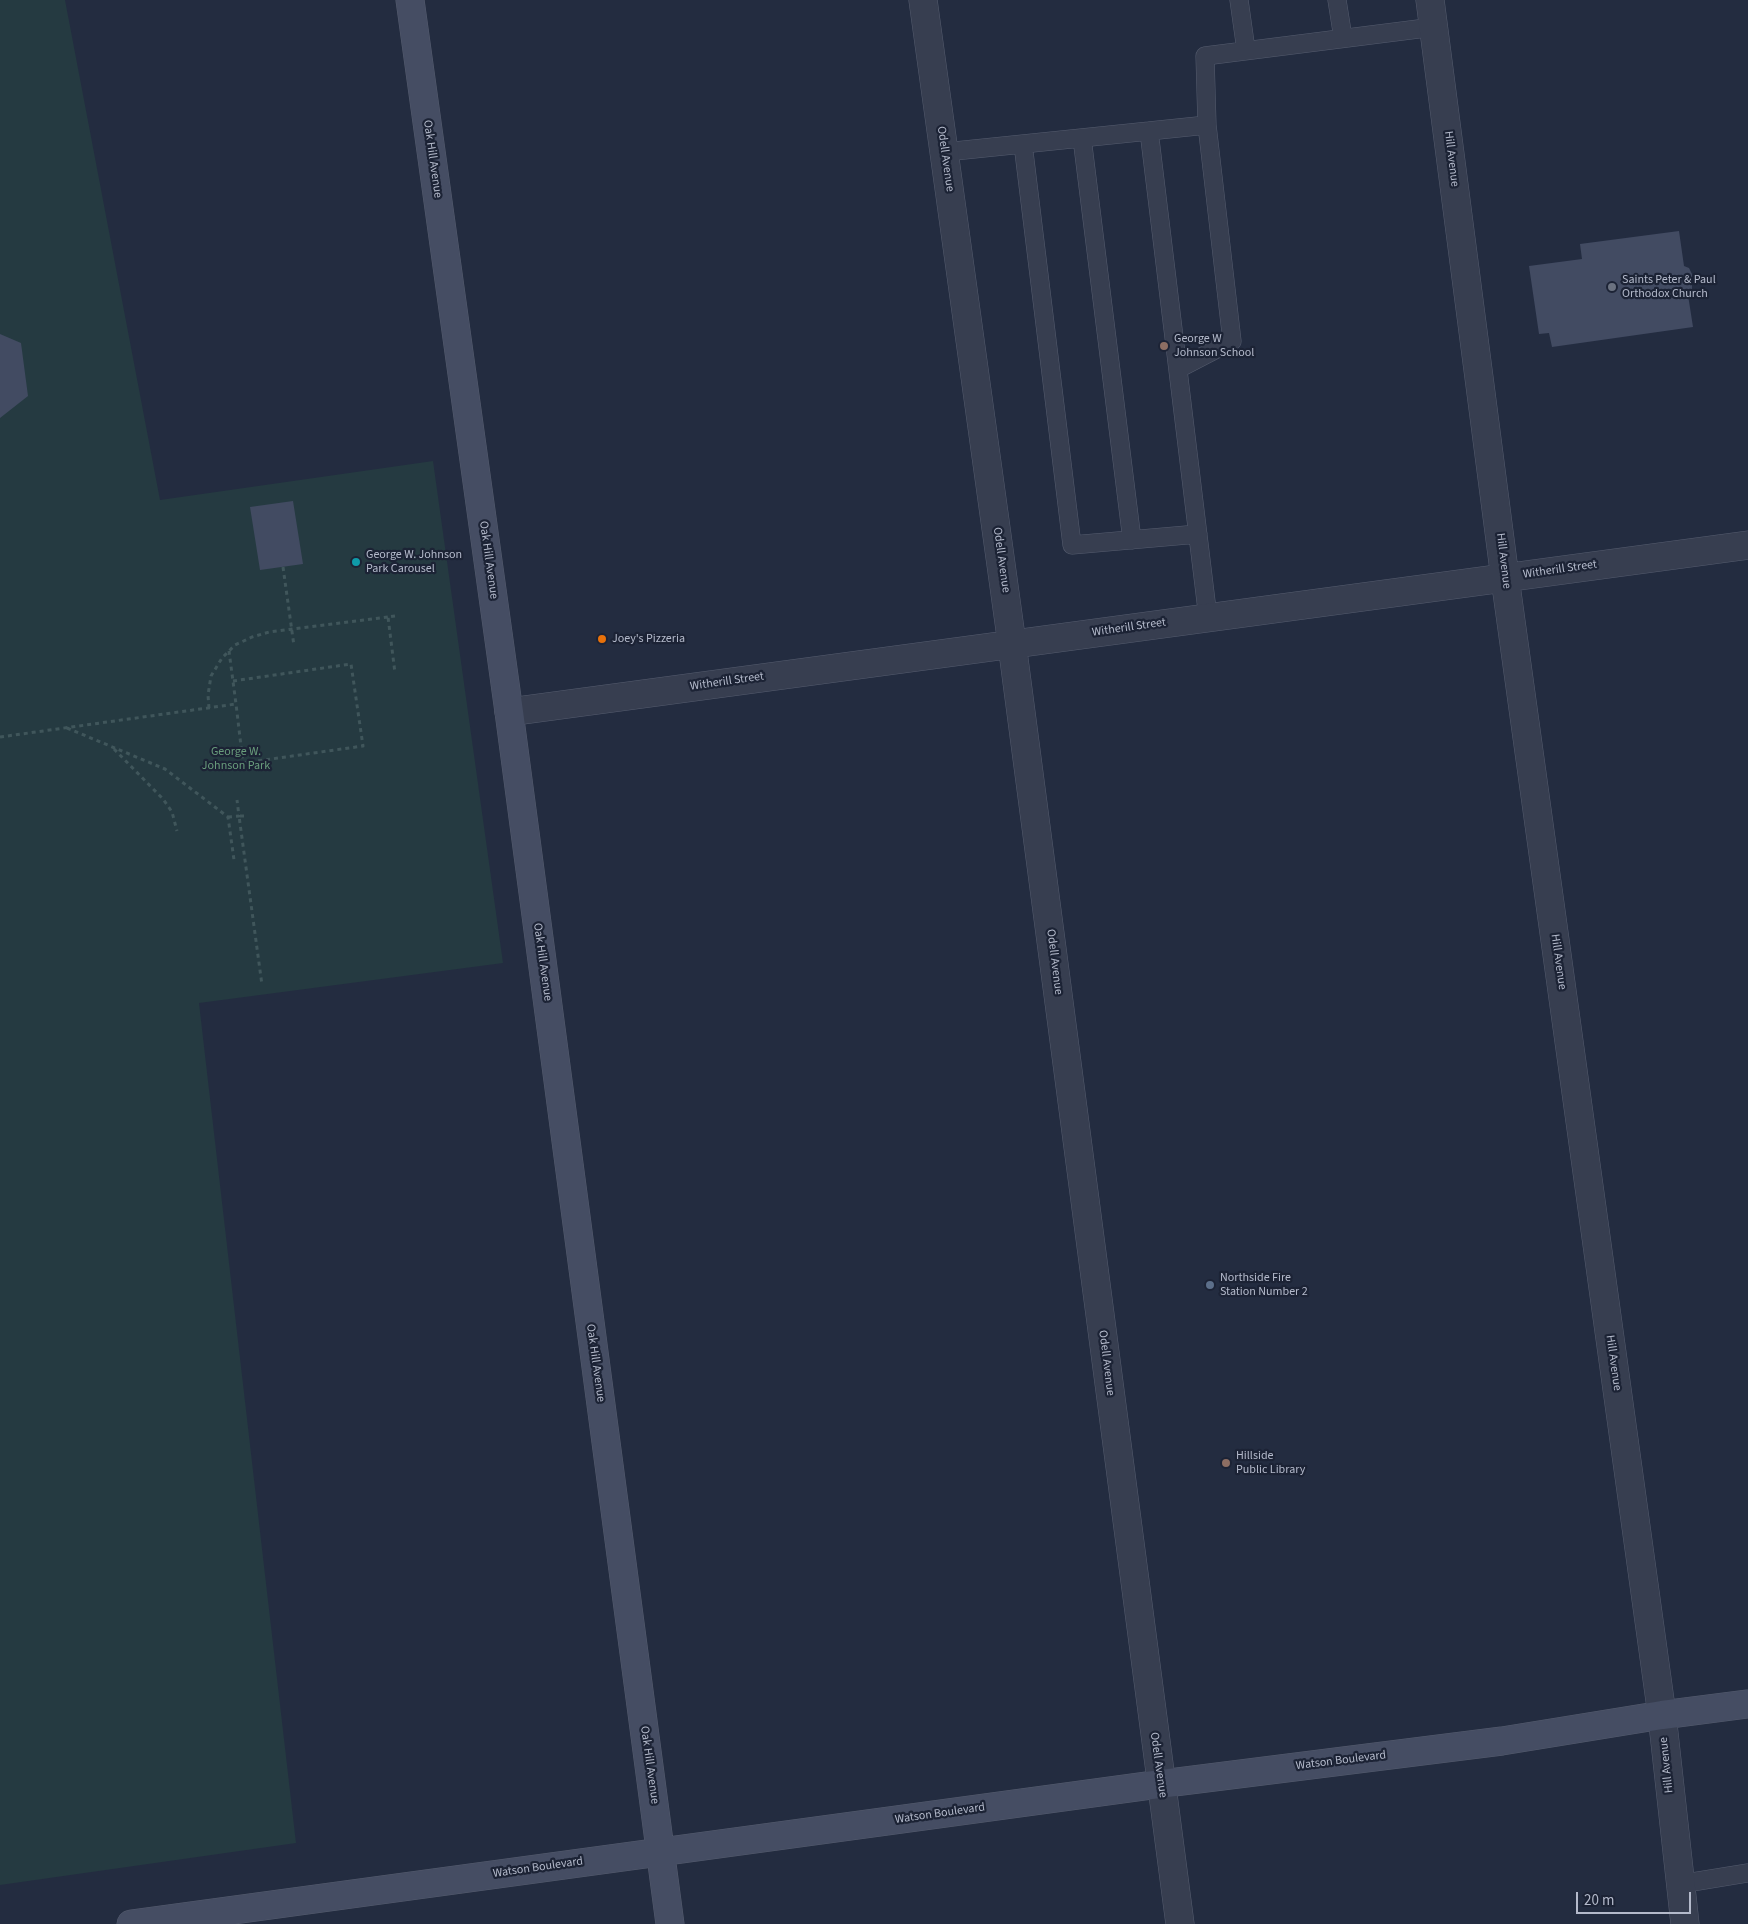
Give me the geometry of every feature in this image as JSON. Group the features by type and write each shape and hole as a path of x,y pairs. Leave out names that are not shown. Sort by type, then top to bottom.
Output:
{"street":[{"name":"Oak Hill Avenue","path":"410,0 509,712 670,1924"},
{"name":"Odell Avenue","path":"923,0 1012,644 1160,1784 1180,1924"},
{"name":"Hill Avenue","path":"1430,0 1505,578 1662,1715 1685,1924"},
{"name":"Witherill Street","path":"509,712 1748,544"},
{"name":"Watson Boulevard","path":"131,1924 1160,1784 1502,1741 1662,1715 1748,1704"}],"lane":[{"path":"1239,0 1246,50"},
{"path":"1337,0 1343,38"},
{"path":"1178,368 1232,341 1208,125 1205,56 1434,27"},
{"path":"944,152 1208,125"},
{"path":"1149,131 1208,618"},
{"path":"1082,138 1132,540"},
{"path":"1023,144 1072,545 1198,534"},
{"path":"1680,1884 1748,1873"}],"path":[{"path":"283,567 294,646"},
{"path":"209,708 208,695 211,676 222,658 235,645 269,632 394,616"},
{"path":"388,617 395,674"},
{"path":"229,651 243,763 363,746 351,664 233,681"},
{"path":"0,737 236,704"},
{"path":"67,728 165,769 228,817 244,816"},
{"path":"112,747 162,799 172,812 177,831"},
{"path":"236,800 262,985"},
{"path":"228,817 234,860"}],"green space":[{"name":"George W. Johnson Park","path":"0,0 65,0 160,500 433,461 503,963 199,1003 296,1843 0,1885"}],"building":[{"name":"Saints Peter & Paul Orthodox Church","path":"1679,231 1684,266 1689,268 1692,274 1692,291 1688,295 1693,327 1552,347 1549,333 1539,334 1529,266 1582,259 1580,244"},
{"path":"0,334 21,343 28,396 0,418"},
{"path":"293,501 303,564 260,570 250,507"}],"place":[{"name":"Saints Peter & Paul Orthodox Church","path":"1612,287"},
{"name":"George W Johnson School","path":"1164,346"},
{"name":"George W. Johnson Park Carousel","path":"356,562"},
{"name":"Joey's Pizzeria","path":"602,639"},
{"name":"Northside Fire Station Number 2","path":"1210,1285"},
{"name":"Hillside Public Library","path":"1226,1463"}]}
